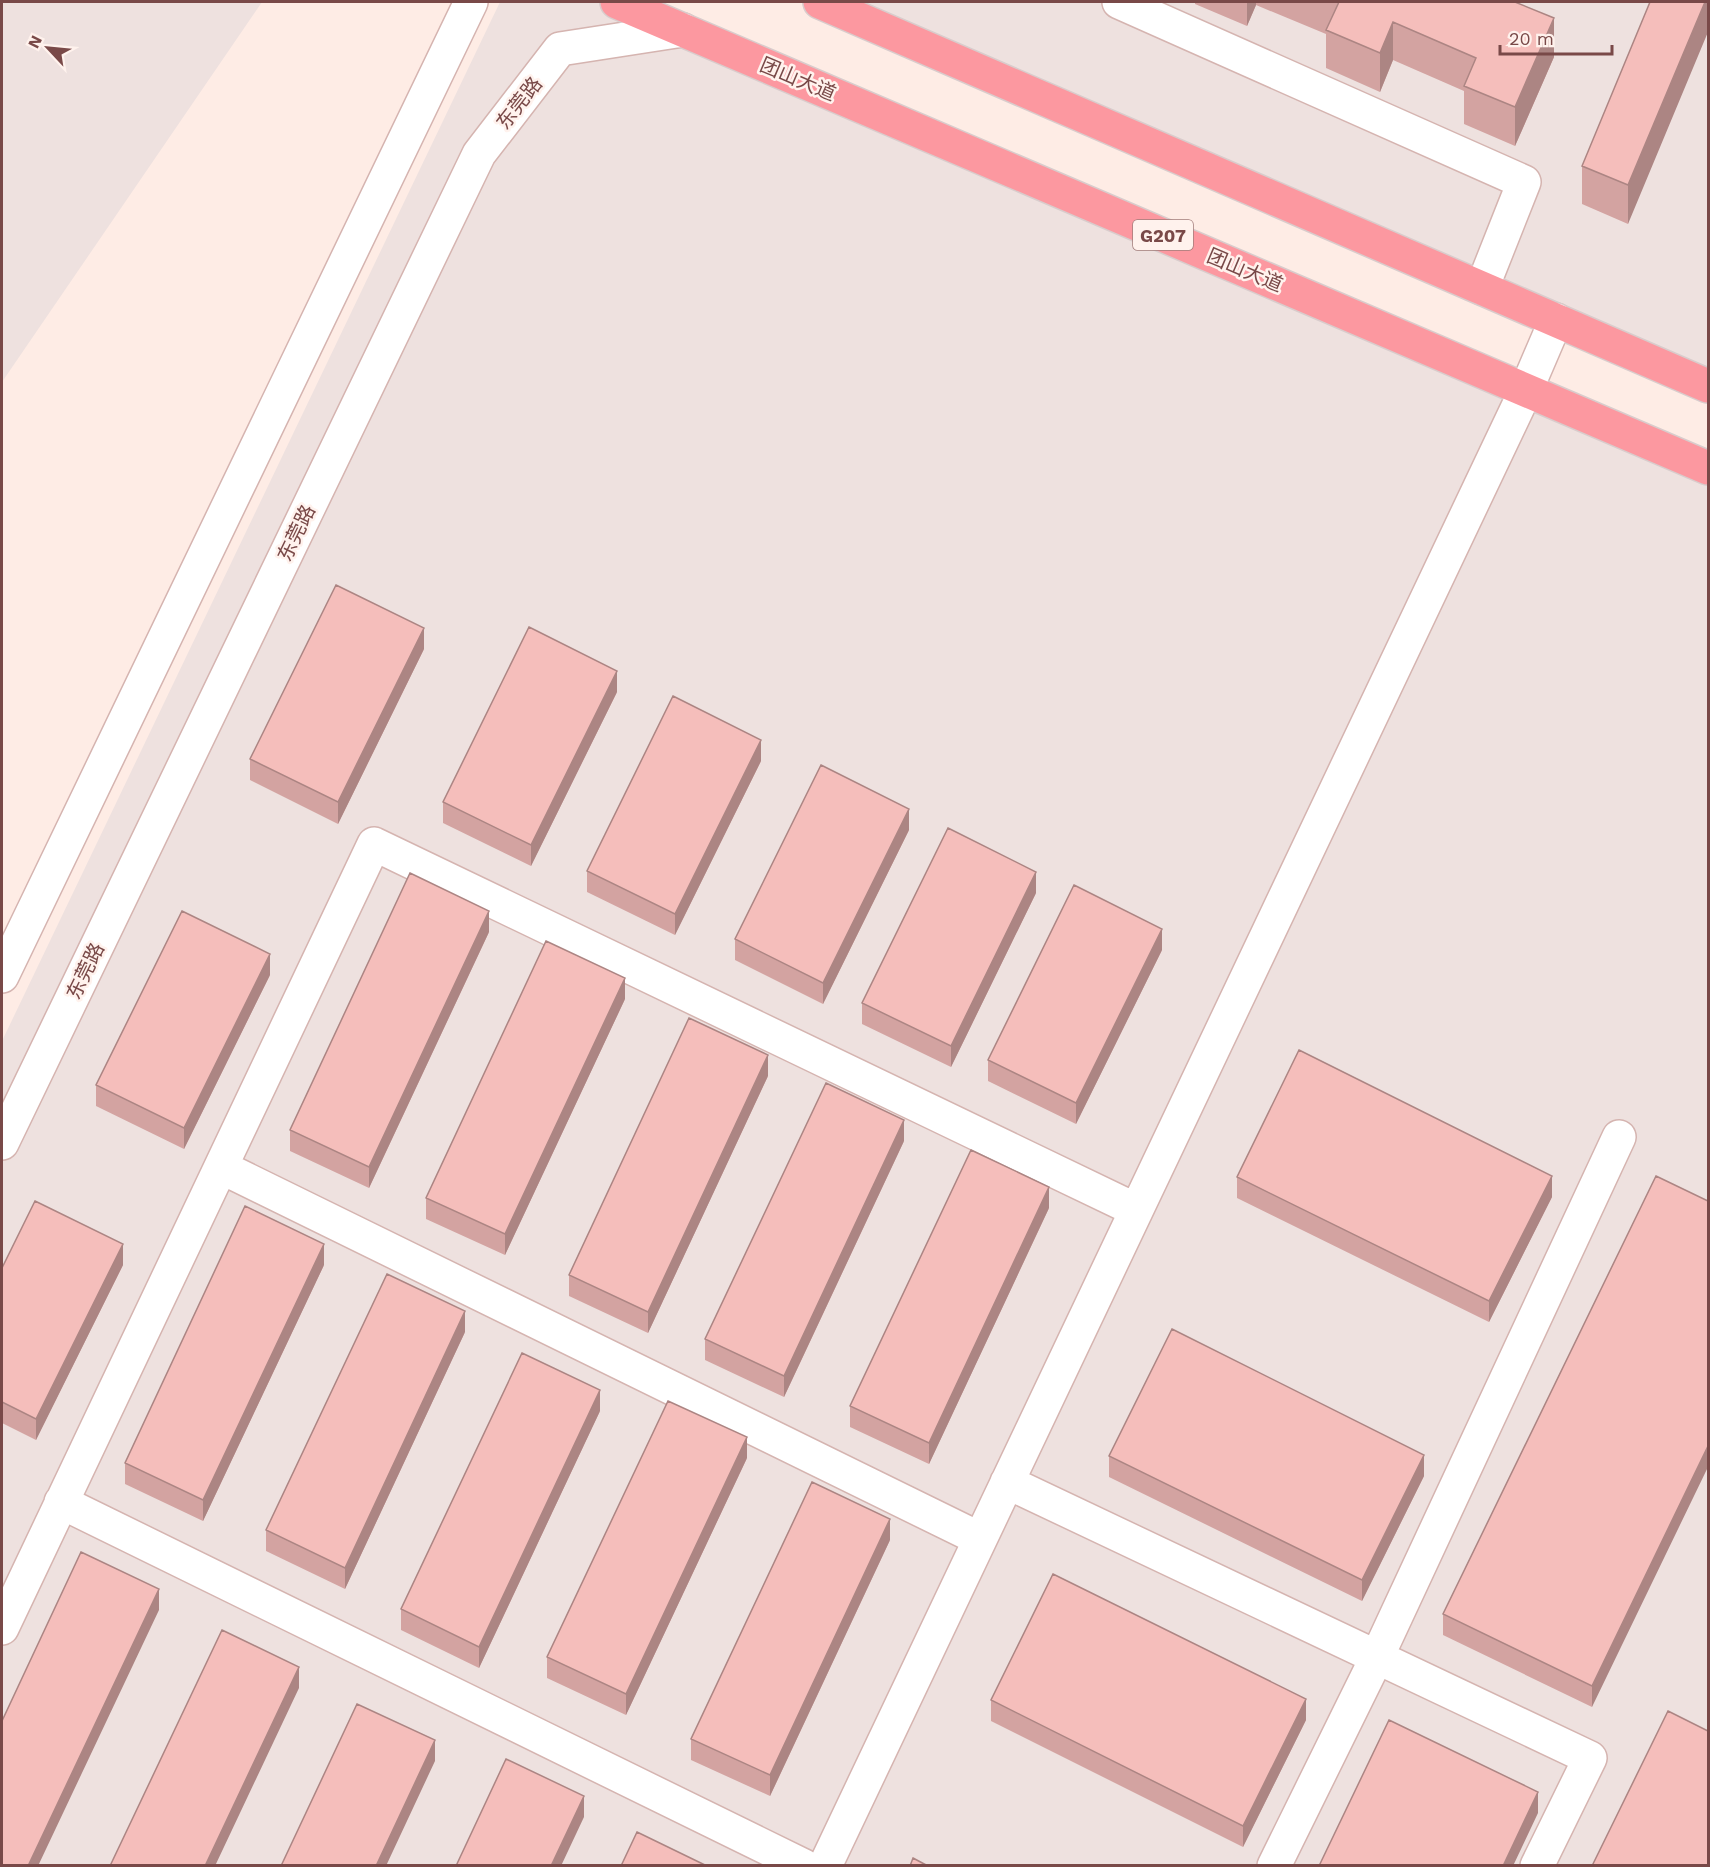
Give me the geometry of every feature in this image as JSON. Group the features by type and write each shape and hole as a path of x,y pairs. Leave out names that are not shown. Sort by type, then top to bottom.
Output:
{"highway":[{"name":"团山大道","path":"617,2 1708,468"},
{"path":"820,2 1708,386"}],"street":[{"path":"2,976 471,2"},
{"path":"1119,2 1524,182 1482,288"},
{"name":"东莞路","path":"2,1143 479,154 560,49 683,30"},
{"path":"825,1866 1526,390 1556,320"},
{"path":"2,1628 374,844 1136,1210"},
{"path":"1274,1866 1377,1657 1619,1137"},
{"path":"220,1167 980,1539"},
{"path":"1007,1482 1590,1758 1538,1866"},
{"path":"62,1502 804,1866"}],"shaded area":[{"path":"2,2 262,2 2,382"},
{"path":"500,2 617,2 1708,468 1708,1865 2,1865 2,1041"},
{"path":"821,2 1708,2 1708,386"}],"building":[{"path":"1339,2 1515,2 1554,18 1515,107 1464,86 1476,58 1393,22 1380,53 1326,30"},
{"path":"1650,2 1705,2 1628,185 1582,166"},
{"path":"336,585 424,628 338,802 250,759"},
{"path":"529,627 617,671 531,845 443,802"},
{"path":"673,696 761,740 675,914 587,871"},
{"path":"821,765 909,809 823,983 735,939"},
{"path":"948,828 1036,872 951,1046 862,1003"},
{"path":"410,873 489,911 369,1167 290,1130"},
{"path":"1074,885 1162,929 1076,1103 988,1060"},
{"path":"182,911 270,954 184,1128 96,1085"},
{"path":"546,941 625,978 505,1234 426,1198"},
{"path":"689,1018 768,1055 648,1312 569,1275"},
{"path":"1299,1050 1552,1176 1489,1301 1237,1177"},
{"path":"826,1083 904,1120 784,1376 705,1339"},
{"path":"971,1150 1049,1187 929,1443 850,1406"},
{"path":"1656,1176 1708,1201 1708,1446 1592,1686 1443,1614"},
{"path":"35,1201 123,1244 36,1419 2,1402 2,1268"},
{"path":"245,1206 324,1244 203,1500 125,1463"},
{"path":"387,1274 465,1311 345,1568 266,1530"},
{"path":"1172,1329 1424,1455 1362,1580 1109,1456"},
{"path":"522,1353 600,1390 479,1647 401,1609"},
{"path":"668,1401 747,1437 626,1694 547,1657"},
{"path":"812,1482 890,1519 770,1775 691,1739"},
{"path":"81,1552 159,1589 28,1866 2,1866 2,1721"},
{"path":"1053,1574 1306,1699 1243,1826 991,1700"},
{"path":"222,1630 299,1667 205,1866 110,1866"},
{"path":"357,1704 435,1740 376,1866 281,1866"},
{"path":"1668,1711 1708,1731 1708,1866 1592,1866"},
{"path":"1389,1720 1538,1792 1503,1866 1319,1866"},
{"path":"506,1759 584,1796 551,1866 456,1866"},
{"path":"637,1832 707,1866 621,1866"},
{"path":"913,1858 928,1866 910,1866"}]}
